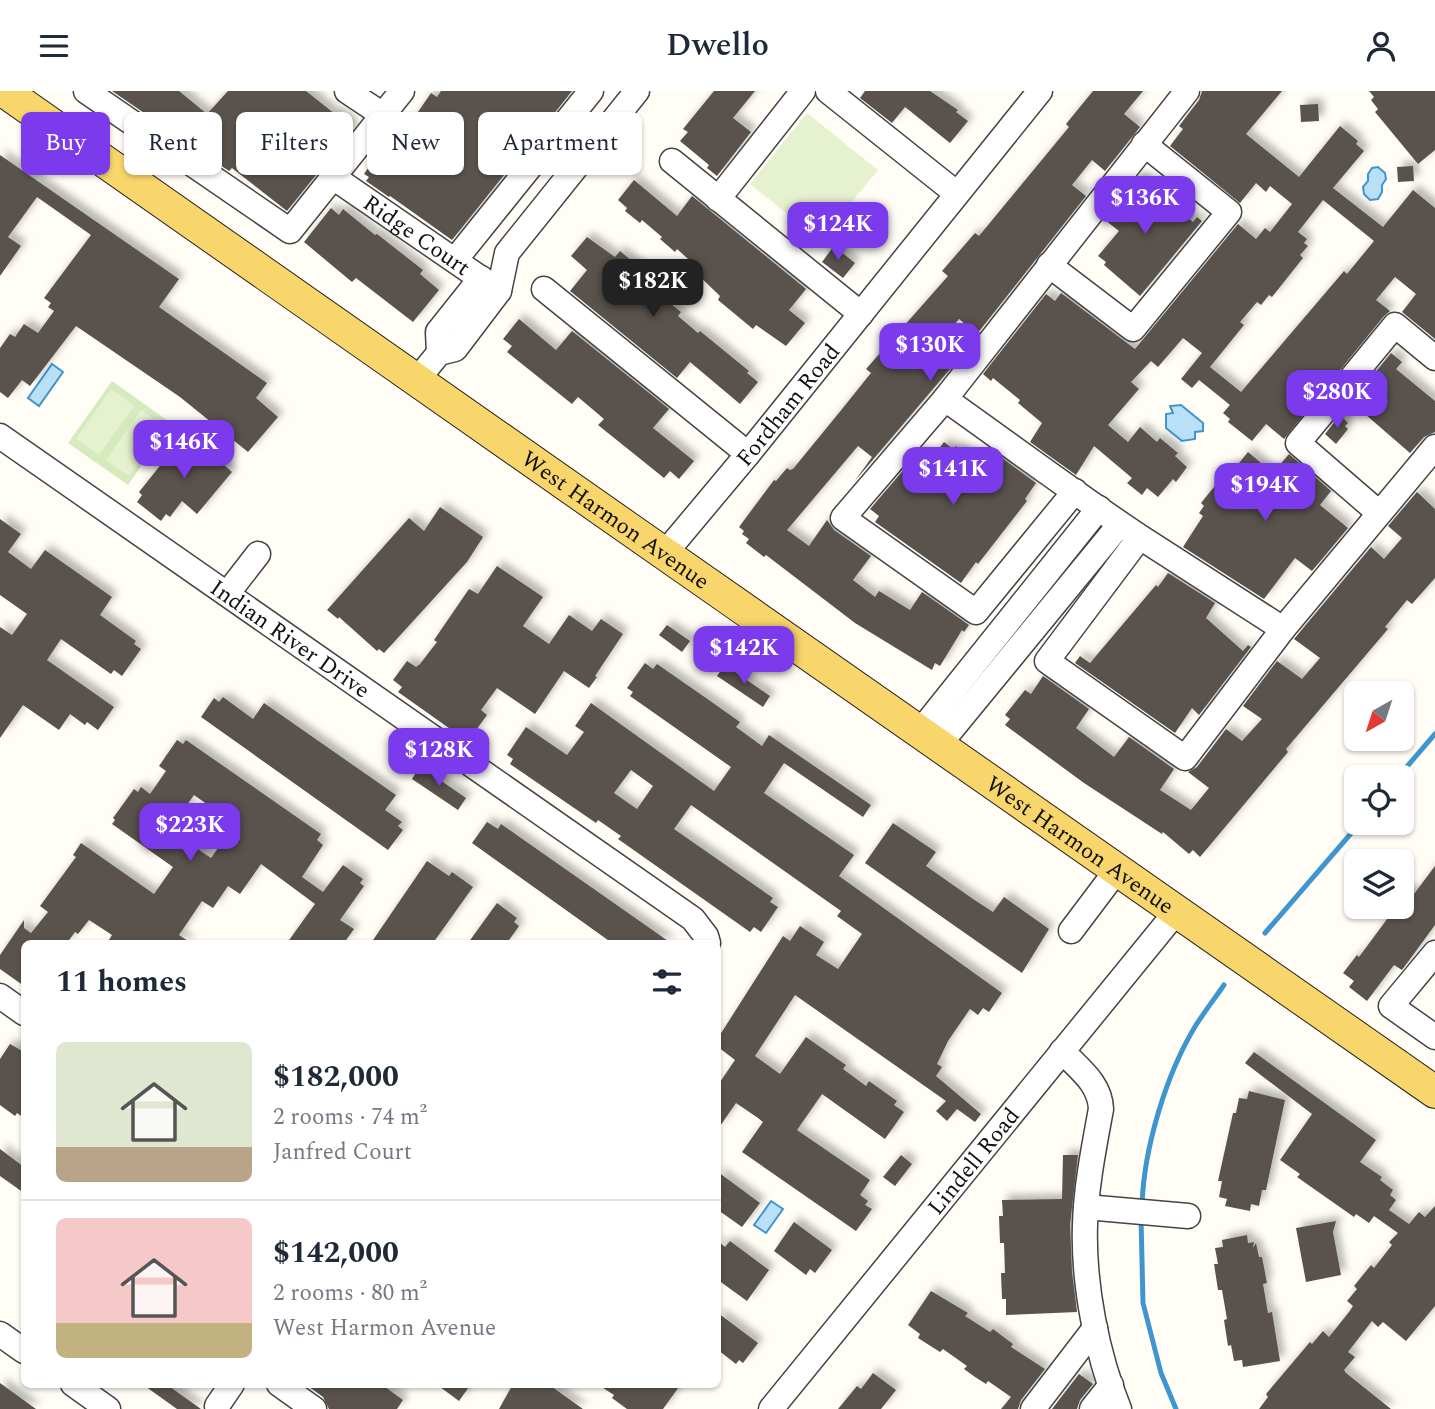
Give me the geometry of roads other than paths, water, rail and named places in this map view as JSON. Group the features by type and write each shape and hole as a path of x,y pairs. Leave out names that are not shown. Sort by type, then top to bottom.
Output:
{"main road":[{"name":"West Harmon Avenue","path":"4,91 1435,1092"}],"street":[{"path":"86,91 290,231 367,135"},
{"path":"347,91 378,112"},
{"path":"385,112 402,91"},
{"path":"455,260 592,91"},
{"path":"416,380 439,353 438,332 490,285 507,253 637,91"},
{"path":"718,199 803,91"},
{"path":"828,91 956,193"},
{"name":"Fordham Road","path":"666,552 1040,91"},
{"path":"1075,491 976,613 843,518 945,399 1187,91"},
{"path":"1049,265 1133,329 1229,212 1144,144"},
{"path":"672,162 861,313"},
{"name":"Ridge Court","path":"333,177 490,285"},
{"path":"544,289 748,454"},
{"path":"1379,513 1298,443 1395,325 1435,358"},
{"path":"945,399 1130,530 1283,629"},
{"name":"Indian River Drive","path":"0,436 693,919 707,940"},
{"path":"1130,530 1047,661 1185,758 1283,629 1435,447"},
{"path":"928,739 1000,650 1098,508"},
{"path":"1000,650 1130,530"},
{"path":"227,594 258,554"},
{"path":"1071,930 1117,870"},
{"name":"Lindell Road","path":"771,1409 1176,912"},
{"path":"1435,953 1391,1006 1435,1037"},
{"path":"0,996 21,1011"},
{"path":"1062,1052 1101,1094 1101,1111 1086,1207 1087,1271 1095,1328 1119,1409"},
{"path":"1086,1207 1177,1216"},
{"path":"1033,1409 1095,1328"},
{"path":"0,1334 21,1349"},
{"path":"1092,1409 1111,1385"},
{"path":"79,1388 108,1409"},
{"path":"217,1406 229,1388"},
{"path":"285,1388 314,1409"}],"water":[{"path":"1378,167 1385,173 1386,179 1378,199 1370,200 1364,194 1363,187 1372,168"},
{"path":"870,205 886,218 863,246 852,240 848,232"},
{"path":"52,364 63,372 39,406 28,398"},
{"path":"1181,405 1203,423 1203,431 1195,432 1195,439 1182,441 1166,428 1166,414 1173,413 1170,406"},
{"path":"771,1201 783,1209 766,1233 754,1225"}],"waterway":[{"path":"1408,765 1435,734"},
{"path":"1265,933 1350,835"},
{"path":"1142,1205 1147,1160 1166,1088 1185,1044 1224,985"},
{"path":"1141,1218 1143,1303 1161,1373 1176,1409"}]}
